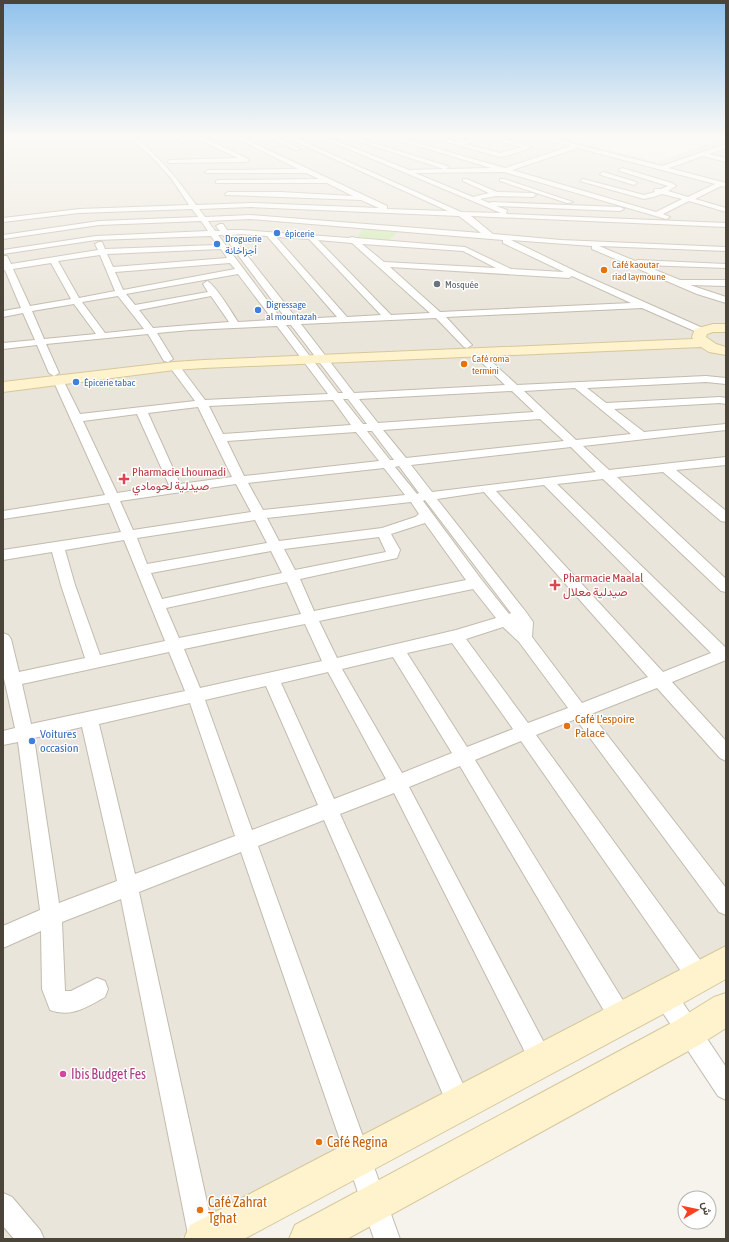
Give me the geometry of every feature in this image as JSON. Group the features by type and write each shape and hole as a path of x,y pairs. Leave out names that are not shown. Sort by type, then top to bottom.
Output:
{"street":[{"path":"185,195 222,247 280,322 353,396 376,426 428,496 514,619 524,638 726,905"},
{"path":"229,195 236,205"},
{"path":"301,195 366,198"},
{"path":"360,195 388,210"},
{"path":"401,195 439,212"},
{"path":"418,195 472,220 486,234 645,305 702,333 715,349 726,351"},
{"path":"463,195 514,216"},
{"path":"473,199 492,195"},
{"path":"522,195 550,196"},
{"path":"547,195 590,208"},
{"path":"592,195 684,223"},
{"path":"633,195 641,197 653,195"},
{"path":"676,195 726,210"},
{"path":"657,214 699,195"},
{"path":"726,202 705,214 726,224"},
{"path":"202,203 293,321 336,397 358,428 427,515 476,583 514,619"},
{"path":"3,220 67,212 193,206 202,203 726,224"},
{"path":"486,204 645,210"},
{"path":"3,237 89,224 214,218 261,218 496,238 587,244 726,249"},
{"path":"89,224 120,292 150,330 171,363 202,403 240,480 291,576 332,666 398,783 541,1060"},
{"path":"352,240 358,226"},
{"path":"387,1239 195,695 113,498 6,267 3,254 96,238 225,232 352,240 422,256 461,259 508,271 597,276"},
{"path":"269,234 344,319"},
{"path":"461,259 468,235"},
{"path":"311,237 388,317"},
{"path":"522,239 549,251"},
{"path":"352,240 382,264 439,316 471,348 726,587"},
{"path":"587,244 700,292 726,300"},
{"path":"6,267 102,252 222,247"},
{"path":"382,264 422,256 461,259 508,271"},
{"path":"53,259 76,300 102,335"},
{"path":"110,270 130,267 199,264 232,260"},
{"path":"629,262 726,266"},
{"path":"3,314 240,271"},
{"path":"202,278 214,293 235,325"},
{"path":"674,281 726,283"},
{"path":"133,308 214,293"},
{"path":"3,346 190,327 645,305"},
{"path":"3,379 56,376 171,363 471,348 702,333 722,328"},
{"path":"3,387 56,376"},
{"path":"77,418 202,403 514,387 706,379 726,381"},
{"path":"577,385 640,435"},
{"path":"604,406 714,401 726,402"},
{"path":"141,410 176,488"},
{"path":"220,438 543,415"},
{"path":"3,515 176,488 240,480 640,435 726,427"},
{"path":"3,555 258,514 414,498 487,488 666,468 723,464"},
{"path":"666,468 726,518"},
{"path":"3,937 51,916 329,810 724,654 548,482"},
{"path":"487,488 726,753"},
{"path":"142,570 274,546 383,532 420,520 427,515"},
{"path":"158,605 392,555 393,550 383,532"},
{"path":"57,546 68,585 94,661"},
{"path":"12,680 175,644 311,618 476,583"},
{"path":"3,738 332,666 456,636 514,619"},
{"path":"89,720 128,886 203,1239 665,996 712,969 525,732 456,636"},
{"path":"3,639 25,734 51,916 53,989 58,1002 73,1002 97,988"},
{"path":"397,650 463,756 621,1018"},
{"path":"271,679 460,1104"},
{"path":"665,996 726,1088"},
{"path":"309,1239 689,1032 726,1009"},
{"path":"3,1206 32,1239"}],"shaded area":[{"path":"3,195 726,195 726,954 178,1239 3,1239"}],"green space":[{"path":"363,229 397,232 388,242 356,239"}],"place":[{"name":"épicerie","path":"277,233"},
{"name":"Droguerie أجزاخانة","path":"217,244"},
{"name":"Café kaoutar riad laymoune","path":"604,270"},
{"name":"Mosquée","path":"437,284"},
{"name":"Digressage al mountazah","path":"258,310"},
{"name":"Café roma termini","path":"464,364"},
{"name":"Épicerie tabac","path":"76,382"},
{"name":"Pharmacie Lhoumadi صيدلية لحومادي","path":"124,479"},
{"name":"Pharmacie Maalal صيدلية معلال","path":"555,585"},
{"name":"Café L'espoire Palace","path":"567,726"},
{"name":"Voitures occasion","path":"32,741"},
{"name":"Ibis Budget Fes","path":"63,1074"},
{"name":"Café Regina","path":"319,1142"},
{"name":"Café Zahrat Tghat","path":"200,1210"}]}
